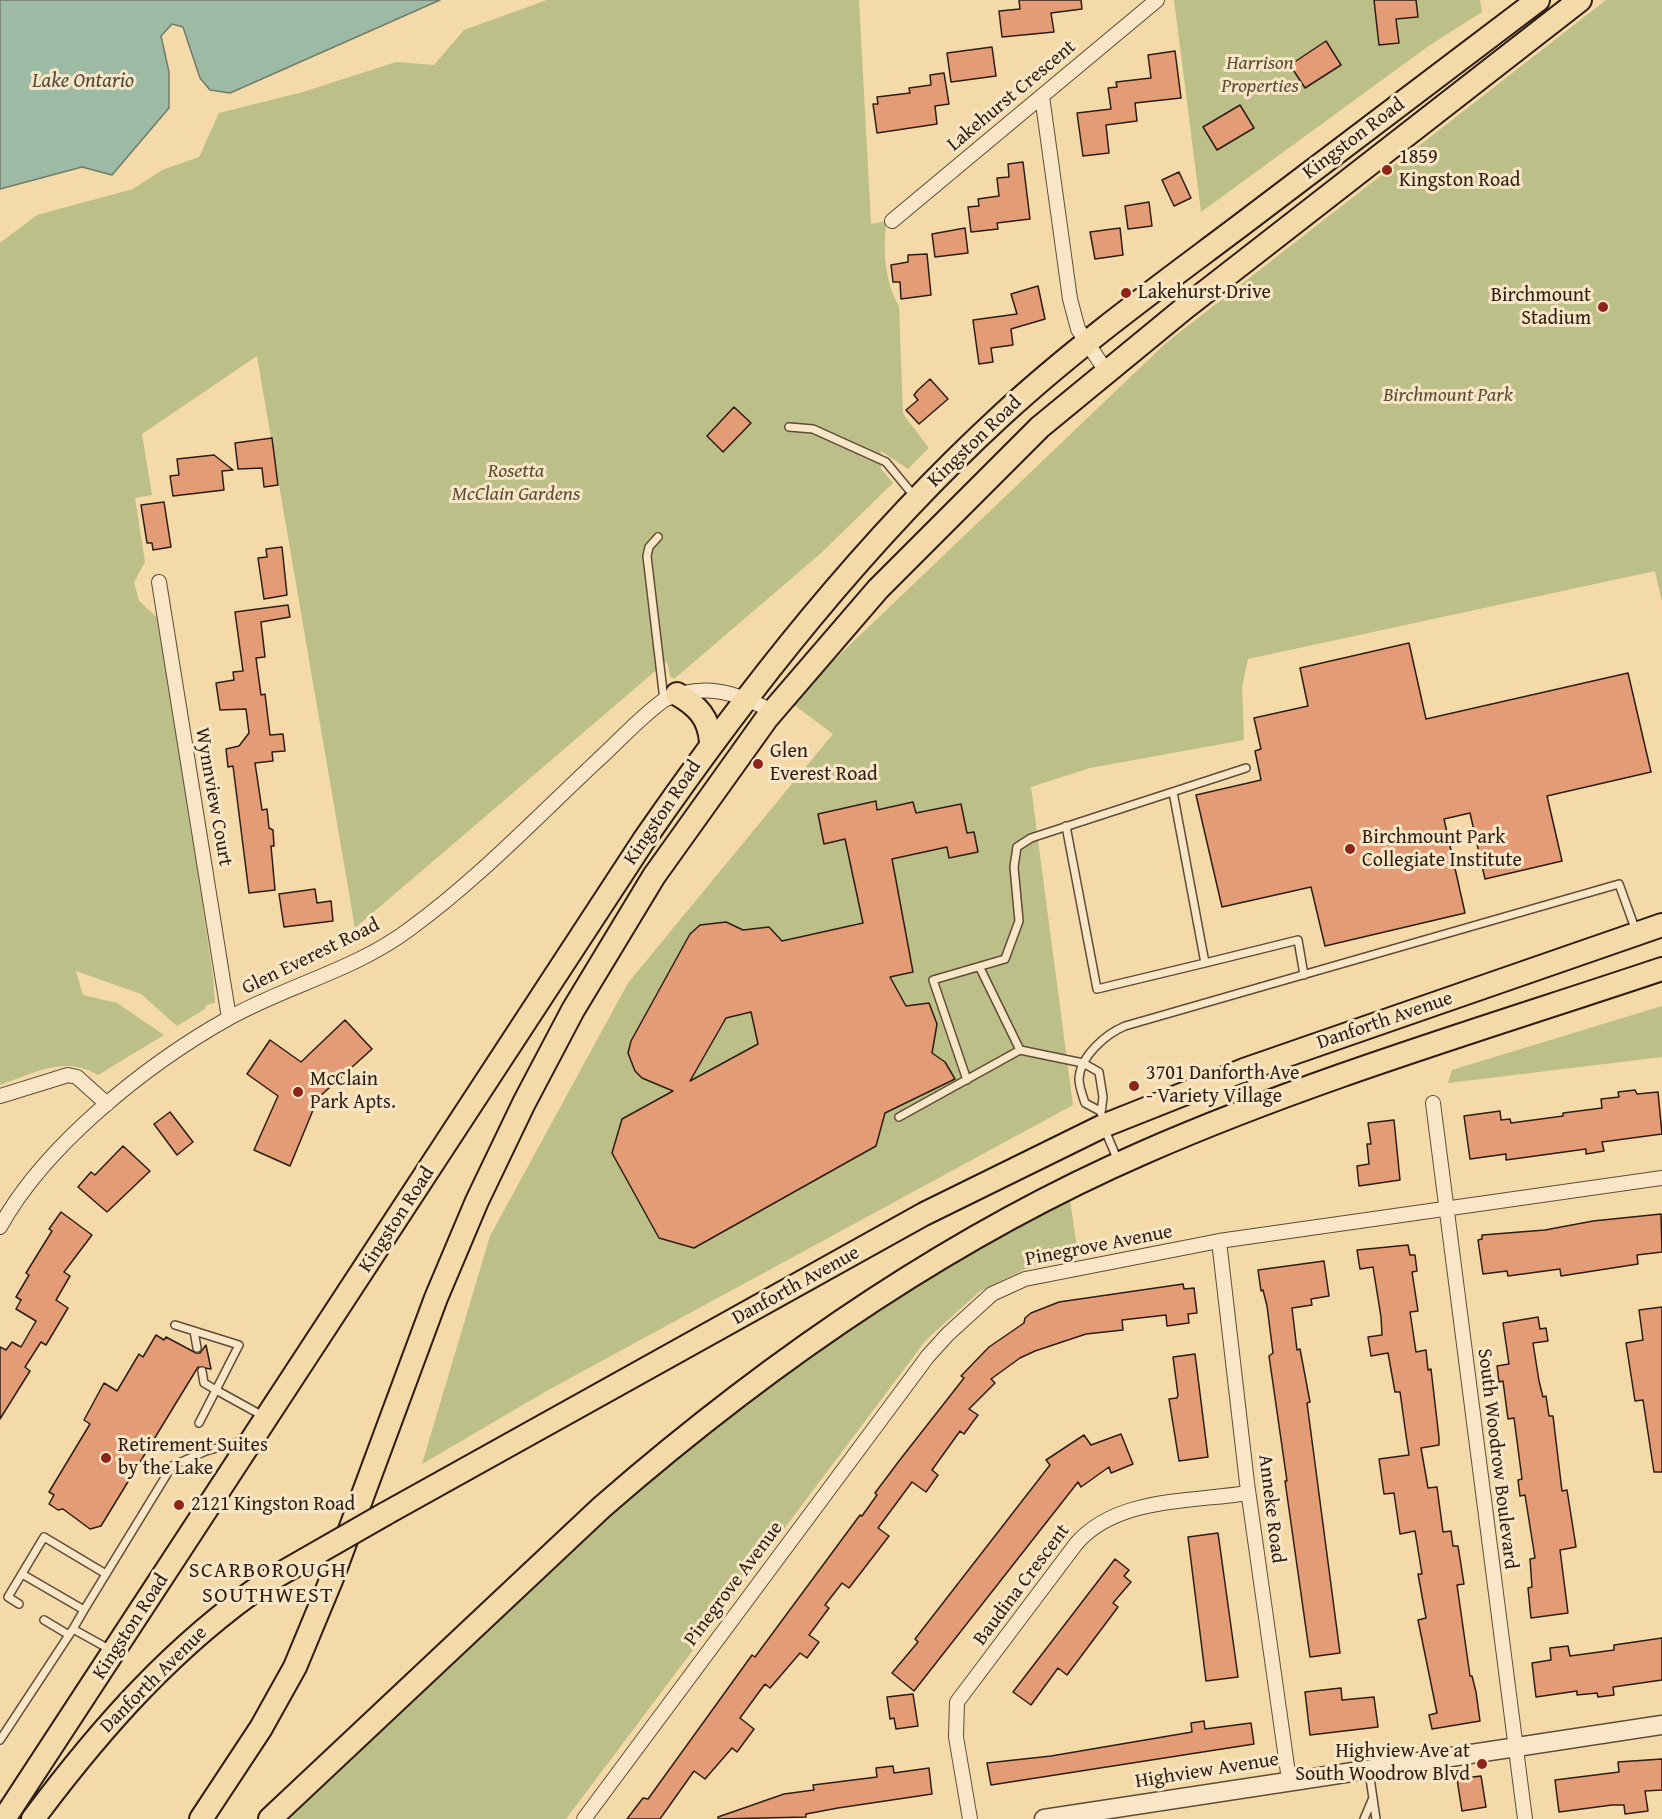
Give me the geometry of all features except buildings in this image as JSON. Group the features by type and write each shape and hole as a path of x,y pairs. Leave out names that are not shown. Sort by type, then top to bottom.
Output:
{"main road":[{"name":"Kingston Road","path":"4,1819 644,840 711,742 853,568 916,499 1002,415 1086,342 1538,0"},
{"name":"Kingston Road","path":"201,1819 261,1728 295,1667 332,1578 436,1298 477,1201 524,1103 573,1010 654,876 772,711 878,589 958,506 1040,427 1106,371 1580,0"},
{"path":"671,697 695,705 703,715 710,731 711,742"},
{"name":"Danforth Avenue","path":"33,1819 90,1743 152,1678 206,1627 268,1581 924,1215 1102,1118 1662,925"},
{"name":"Danforth Avenue","path":"270,1819 602,1507 714,1413 843,1319 915,1273 981,1233 1119,1164 1239,1113 1662,969"}],"street":[{"name":"Lakehurst Crescent","path":"892,221 1157,0"},
{"path":"1042,96 1070,299 1078,329 1106,371"},
{"name":"Wynnview Court","path":"159,582 229,1018"},
{"path":"671,697 705,689 746,698 772,711"},
{"name":"Glen Everest Road","path":"0,1227 20,1193 49,1158 107,1104 229,1018 326,976 410,930 459,889 671,697"},
{"path":"0,1096 68,1075 77,1077 107,1104"},
{"name":"South Woodrow Boulevard","path":"1433,1103 1525,1819"},
{"name":"Pinegrove Avenue","path":"584,1819 928,1356 992,1294 1025,1279 1219,1241 1662,1178"},
{"name":"Anneke Road","path":"1219,1241 1248,1493 1289,1780"},
{"name":"Baudina Crescent","path":"970,1819 956,1737 957,1702 1081,1538 1110,1516 1130,1509 1248,1493"},
{"name":"Highview Avenue","path":"1044,1819 1662,1725"}],"lane":[{"path":"789,427 813,429 886,462 900,476 916,499"},
{"path":"658,537 650,547 647,556 671,697"},
{"path":"967,1080 933,980 1005,959 1019,921 1014,867 1017,847 1030,838 1246,768"},
{"path":"1173,792 1204,963"},
{"path":"1066,826 1097,989 1298,940 1304,975"},
{"path":"1102,1118 1085,1103 1079,1080 1083,1064 1108,1034 1125,1026 1619,884 1637,934"},
{"path":"980,968 1020,1050"},
{"path":"899,1117 1020,1050 1083,1064 1099,1072 1103,1097 1102,1118 1119,1164"},
{"path":"175,1325 239,1346 199,1423"},
{"path":"194,1331 197,1348"},
{"path":"0,1740 71,1632 172,1466 262,1427 204,1383 202,1371"},
{"path":"19,1604 8,1597 44,1537 106,1574"},
{"path":"22,1574 84,1611"},
{"path":"44,1620 114,1652"},
{"path":"1369,1770 1376,1819"},
{"path":"1364,1819 1373,1798"}],"green space":[{"name":"Rosetta McClain Gardens","path":"547,0 859,0 871,224 887,221 886,265 894,297 899,306 903,414 929,448 908,469 881,451 881,469 893,483 820,554 674,679 670,676 667,661 355,928 257,356 142,434 152,495 135,498 145,562 134,582 139,601 161,621 215,1003 206,1005 205,1009 177,1026 141,994 76,971 83,995 117,1003 164,1035 98,1075 73,1066 61,1066 37,1071 0,1085 0,243 37,215 133,189 162,170 199,157 219,113 303,92 396,62 434,65 464,30"},
{"name":"Harrison Properties","path":"1174,0 1480,0 1482,12 1430,45 1201,212"},
{"name":"Birchmount Park","path":"1606,0 1662,0 1662,602 1655,571 1248,659 1242,687 1244,740 1090,768 1031,787 1073,1105 550,1389 422,1464 490,1236 628,983 833,734 794,705 812,681 1166,343"},
{"path":"1662,1006 1662,1057 1448,1083 1452,1070"},
{"path":"1070,1200 1078,1254 1025,1269 979,1292 926,1340 566,1819 287,1819 624,1503 733,1411 801,1360 899,1296"}],"water":[{"name":"Lake Ontario","path":"0,0 440,0 230,93 210,90 200,78 183,27 172,24 161,36 169,72 169,108 112,175 82,167 0,189"}],"place":[{"name":"1859 Kingston Road","path":"1387,170"},
{"name":"Lakehurst Drive","path":"1126,293"},
{"name":"Birchmount Stadium","path":"1603,307"},
{"name":"Glen Everest Road","path":"758,764"},
{"name":"Birchmount Park Collegiate Institute","path":"1350,849"},
{"name":"3701 Danforth Ave - Variety Village","path":"1134,1086"},
{"name":"McClain Park Apts.","path":"298,1092"},
{"name":"Retirement Suites by the Lake","path":"106,1458"},
{"name":"2121 Kingston Road","path":"179,1505"},
{"name":"Highview Ave at South Woodrow Blvd","path":"1482,1764"}],"district":[{"name":"SCARBOROUGH SOUTHWEST","path":"268,1584"}]}
